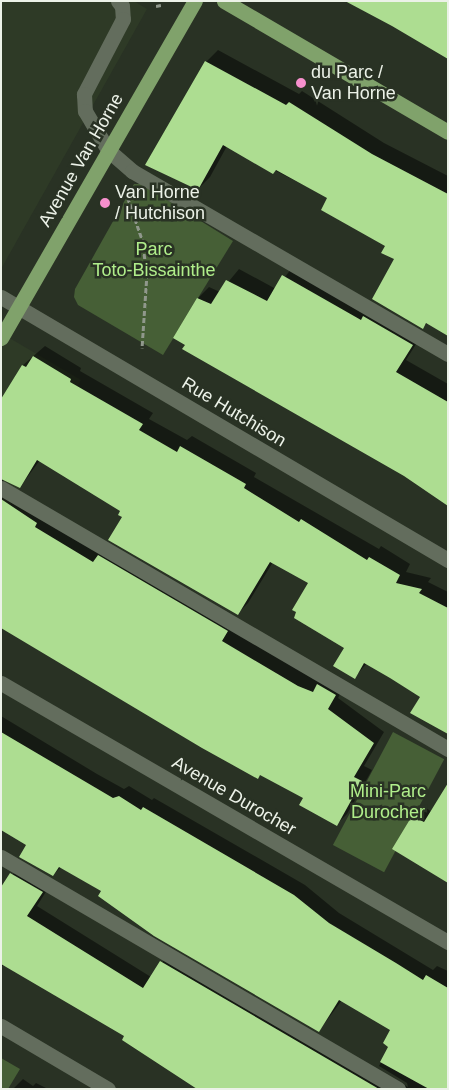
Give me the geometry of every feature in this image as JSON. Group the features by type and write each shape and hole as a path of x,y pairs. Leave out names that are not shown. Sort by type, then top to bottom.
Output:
{"main road":[{"name":"Avenue Van Horne","path":"1,338 195,1"},
{"path":"224,1 448,132"}],"street":[{"path":"118,1 122,6 123,19 84,94 85,111 108,150 132,171 448,354"},
{"name":"Rue Hutchison","path":"1,296 448,560"},
{"path":"1,488 448,749"},
{"name":"Avenue Durocher","path":"1,682 448,942"},
{"path":"1,857 398,1089"},
{"path":"1,1026 108,1089"}],"path":[{"path":"124,190 140,232 147,273 142,348"}],"shaded area":[{"path":"1,1 134,1 147,9 1,269"},
{"path":"1,333 81,380 1,522"}],"green space":[{"name":"Parc Toto-Bissainthe","path":"134,184 141,184 233,241 163,355 78,305 74,297 75,289"},
{"name":"Mini-Parc Durocher","path":"393,732 444,759 384,872 333,845"},
{"path":"1,1058 20,1069 8,1089 1,1089"}],"building":[{"path":"345,1 448,1 448,59 392,26"},
{"path":"205,61 286,105 289,102 372,154 448,194 448,336 426,323 423,329 372,299 394,259 381,253 385,246 321,210 327,198 276,170 273,174 223,145 198,190 145,165"},
{"path":"282,275 361,320 363,316 413,345 396,372 448,402 448,506 404,476 182,349 185,345 173,338 197,298 211,304 226,280 267,301"},
{"path":"33,356 71,379 70,382 143,424 139,430 177,452 180,446 246,484 244,488 299,522 301,519 367,560 369,557 400,575 396,583 422,589 419,593 448,608 448,734 410,713 420,697 390,678 364,663 355,679 333,666 344,648 294,618 296,612 292,610 308,583 270,562 238,615 108,540 122,517 118,515 120,511 37,460 20,488 1,479 1,399 22,365 26,367"},
{"path":"1,499 37,523 35,527 93,562 98,555 228,631 222,641 298,686 313,692 317,684 336,695 328,709 374,743 354,777 362,781 337,826 299,805 303,798 260,775 258,779 202,748 1,628"},
{"path":"1,732 113,798 119,796 141,810 143,807 294,895 329,923 423,980 426,975 448,988 448,1089 429,1089 380,1062 388,1047 383,1043 390,1030 339,1000 319,1032 154,936 98,896 101,891 59,867 53,876 19,857 26,845 1,830"},
{"path":"448,783 448,883 392,849 412,816 424,822"},
{"path":"10,873 43,892 27,916 143,988 160,961 379,1089 197,1089 122,1040 124,1036 1,964 1,887"}],"place":[{"name":"du Parc / Van Horne","path":"301,83"},
{"name":"Van Horne / Hutchison","path":"105,203"}]}
